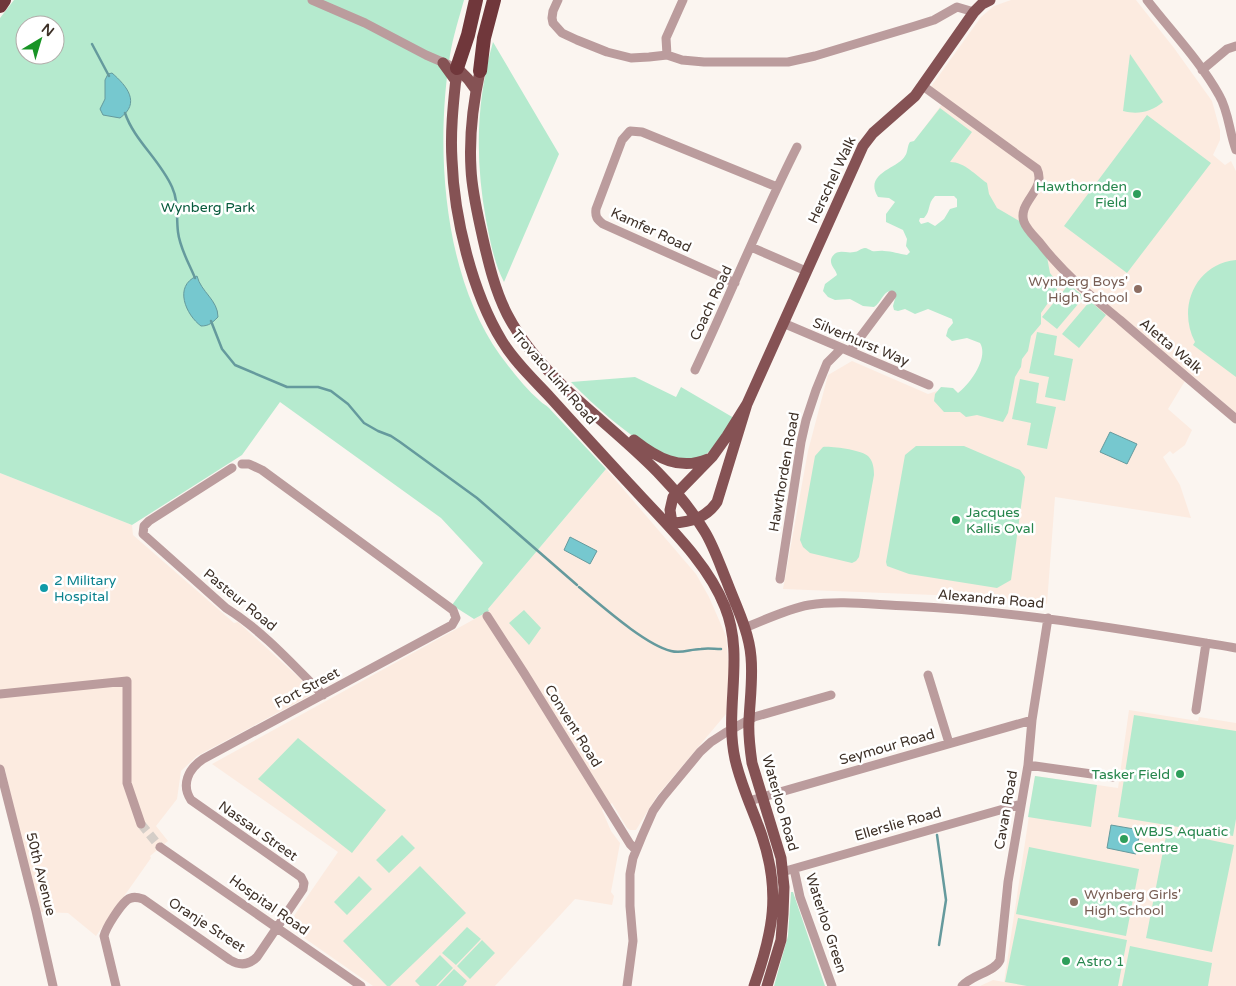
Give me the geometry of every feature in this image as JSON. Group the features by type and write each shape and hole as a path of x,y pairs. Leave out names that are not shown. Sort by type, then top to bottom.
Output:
{"highway":[{"path":"0,6 4,0"},
{"path":"456,74 476,0"},
{"path":"480,71 484,38 494,0"},
{"path":"456,74 474,59 484,38"}],"main road":[{"name":"Herschel Walk","path":"676,491 712,457 728,436 747,404 863,146 873,133 912,100 974,12 982,4 990,0"},
{"path":"443,63 456,74 472,83 476,90"},
{"name":"Trovato Link Road","path":"480,71 473,110 471,169 481,232 498,294 508,315 540,360 569,391 641,454 676,491 697,519 715,552 744,628"},
{"name":"Trovato Link Road","path":"456,74 452,111 451,156 455,197 474,277 490,318 515,359 694,556 725,605 732,632"},
{"name":"Herschel Walk","path":"697,519 712,510 720,494 747,404"},
{"path":"605,423 614,426 656,454 674,463 692,465 712,457"},
{"path":"672,523 670,504 676,491"},
{"path":"638,494 653,503 672,523 706,564 712,575 712,583"},
{"path":"672,523 697,519"},
{"name":"Waterloo Road","path":"744,628 751,655 752,673 749,721 752,763 781,858 784,887 782,929 767,986"},
{"name":"Waterloo Road","path":"732,632 735,662 732,729 735,759 766,850 773,889 773,915 766,949 754,986"}],"street":[{"path":"312,0 365,23 443,63"},
{"path":"558,0 553,11 553,23 569,36 607,52 631,58 666,55 682,60 704,62 788,62 816,56 934,20 958,7 974,12"},
{"path":"666,55 666,38 683,0"},
{"path":"1147,0 1202,70 1219,95 1227,114 1236,150"},
{"path":"1202,70 1227,49 1236,46"},
{"name":"Aletta Walk","path":"923,86 1037,169 1039,174 1038,186 1023,213 1024,221 1047,253 1067,274 1236,418"},
{"name":"Kamfer Road","path":"735,283 603,224 597,219 595,214 596,208 622,140 630,131 642,132 777,187"},
{"name":"Coach Road","path":"695,370 777,187 797,147"},
{"path":"751,247 806,271"},
{"name":"Hawthorden Road","path":"780,579 801,442 816,390 827,363 846,350 892,295"},
{"name":"Silverhurst Way","path":"783,323 930,385"},
{"name":"Fort Street","path":"186,784 190,771 203,759 452,625 456,618 453,610 262,470 249,464 242,464"},
{"name":"Pasteur Road","path":"232,468 149,521 144,526 143,534 226,608 240,616 271,643 324,695"},
{"name":"Alexandra Road","path":"744,628 800,607 837,604 962,610 1048,618 1236,648"},
{"name":"Convent Road","path":"487,616 630,844 636,850"},
{"name":"Cavan Road","path":"962,986 972,977 994,968 1000,960 1010,873 1028,765 1032,720 1048,618"},
{"path":"1196,710 1206,643"},
{"path":"928,675 949,743"},
{"path":"0,694 127,681 127,782 141,824"},
{"path":"627,986 633,941 630,874 636,850 653,811 662,798 706,746 732,729 754,718 831,695"},
{"name":"Seymour Road","path":"749,801 1032,720"},
{"path":"1028,765 1113,778"},
{"name":"50th Avenue","path":"0,769 53,986"},
{"name":"Nassau Street","path":"186,784 187,793 194,803 303,880 303,889 276,928"},
{"name":"Ellerslie Road","path":"782,872 1021,804"},
{"name":"Hospital Road","path":"160,847 361,986"},
{"name":"Waterloo Green","path":"794,869 800,897 832,986"},
{"name":"Oranje Street","path":"116,986 104,939 105,932 124,903 130,898 138,897 143,899 238,964 246,964 254,960 276,928"}],"shaded area":[{"name":"Wynberg Boys' High School","path":"1011,0 1136,0 1174,48 1212,101 1220,130 1220,140 1213,155 1225,165 1231,161 1236,171 1236,413 1187,371 1181,378 1185,381 1168,409 1192,430 1185,445 1173,454 1170,451 1163,457 1180,485 1191,518 1055,497 1047,604 1028,600 985,597 783,589 808,451 828,375 852,361 928,394 937,391 1000,414 1014,221 913,143 945,100 930,88 981,17 994,6"},
{"path":"606,469 696,574 709,597 726,636 729,669 726,714 657,796 636,830 627,828 612,803 602,810 611,831 620,843 611,892 614,896 612,905 575,899 495,986 373,986 287,926 338,852 212,764 489,611 488,609"},
{"path":"0,473 132,525 133,535 234,623 238,622 306,684 309,696 197,756 181,771 177,799 156,826 168,841 150,856 151,858 96,936 68,913 39,912 5,770 0,770"},
{"path":"1129,710 1198,721 1199,717 1236,723 1236,986 980,986 993,980 1004,982 1035,776 1118,788"}],"green space":[{"name":"Wynberg Park","path":"14,0 464,0 450,55 443,130 448,210 455,250 466,288 481,323 509,367 529,391 549,408 606,469 488,609 489,611 474,619 452,605 483,563 441,518 280,402 242,455 132,525 0,473 0,18"},
{"path":"493,42 559,154 504,282 491,243 482,197 480,175 480,109 487,64"},
{"path":"1130,54 1163,102 1144,112 1123,111"},
{"path":"940,108 972,132 950,162 960,164 987,183 989,194 997,208 1021,222 1047,257 1050,273 1057,282 1057,290 1041,313 1041,324 1031,336 1028,351 1022,359 1021,367 1015,377 1008,413 1003,422 977,415 966,417 960,412 944,412 934,401 935,394 941,387 953,388 958,393 963,389 973,377 982,356 980,343 967,338 952,341 946,336 948,329 953,323 952,319 928,309 915,314 905,309 894,310 893,306 896,295 890,291 874,307 863,306 850,299 835,300 828,297 823,291 825,284 837,275 831,262 834,254 839,252 855,252 865,248 872,251 887,251 907,255 910,252 906,246 907,239 903,230 886,222 886,214 895,202 889,198 878,197 875,182 884,172 902,160 908,145 914,141","holes":["935,196 954,196 957,199 957,207 950,209 944,219 935,226 928,222 921,224 920,218 924,218 928,213"]},
{"name":"Hawthornden Field","path":"1147,115 1211,163 1127,273 1064,226"},
{"path":"1236,260 1236,377 1193,345 1195,342 1190,329 1188,315 1189,302 1193,290 1200,279 1222,263"},
{"path":"1069,284 1084,297 1057,329 1042,317"},
{"path":"1090,301 1106,315 1079,348 1062,334"},
{"path":"1037,332 1057,336 1054,355 1073,359 1065,401 1045,397 1049,377 1029,373"},
{"path":"635,377 676,397 681,387 734,418 706,455 695,461 681,460 664,455 628,433 571,382"},
{"path":"1020,379 1039,383 1036,403 1056,407 1047,449 1027,445 1031,423 1012,419"},
{"name":"Jacques Kallis Oval","path":"916,446 964,446 1020,470 1025,477 1011,580 997,588 909,574 887,566 886,562 905,455"},
{"path":"823,447 859,452 868,456 873,465 874,475 859,557 852,563 810,553 803,547 800,540 815,456"},
{"path":"524,610 541,628 529,645 509,623"},
{"name":"Tasker Field","path":"1134,715 1236,731 1236,819 1233,836 1118,817"},
{"path":"298,738 386,810 352,853 258,779"},
{"path":"1035,776 1097,785 1091,827 1028,817"},
{"path":"1167,831 1234,845 1212,952 1146,938"},
{"path":"402,835 415,848 389,873 376,860"},
{"path":"1029,847 1139,869 1126,936 1016,914"},
{"path":"420,866 466,913 390,986 387,986 343,941"},
{"path":"359,876 372,889 347,915 334,902"},
{"path":"791,892 793,892 825,986 774,986 788,936"},
{"name":"Astro 1","path":"1018,918 1127,940 1118,986 1027,986 1005,982"},
{"path":"467,927 481,939 456,965 442,953"},
{"path":"482,940 495,953 470,979 457,966"},
{"path":"1130,946 1212,963 1208,986 1122,986"},
{"path":"440,955 453,968 436,986 420,986 415,981"},
{"path":"454,969 467,981 463,986 438,986"}],"water":[{"path":"112,73 123,83 130,95 130,106 120,118 103,115 100,109 105,99 105,80 108,74"},
{"path":"197,276 215,306 218,317 210,324 204,326 201,326 191,315 184,301 185,286"},
{"path":"1110,432 1137,444 1127,464 1100,452"},
{"path":"570,537 597,551 590,564 564,550"},
{"name":"WBJS Aquatic Centre","path":"1111,825 1140,830 1136,854 1107,848"}],"waterway":[{"path":"92,44 109,76"},
{"path":"125,113 134,132 161,168 172,187 176,204 179,238 195,278"},
{"path":"211,321 222,349 235,365 287,387 318,387 331,391 348,404 364,423 391,436 477,498 577,585"},
{"path":"579,587 623,623 660,647 679,652 721,649"},
{"path":"937,835 946,900 939,945"}],"tunnel":[{"path":"141,824 160,847"}],"place":[{"name":"Hawthornden Field","path":"1137,194"},
{"name":"Wynberg Boys' High School","path":"1138,289"},
{"name":"Jacques Kallis Oval","path":"956,520"},
{"name":"2 Military Hospital","path":"44,588"},
{"name":"Tasker Field","path":"1180,774"},
{"name":"WBJS Aquatic Centre","path":"1124,839"},
{"name":"Wynberg Girls' High School","path":"1074,902"},
{"name":"Astro 1","path":"1066,961"}]}
